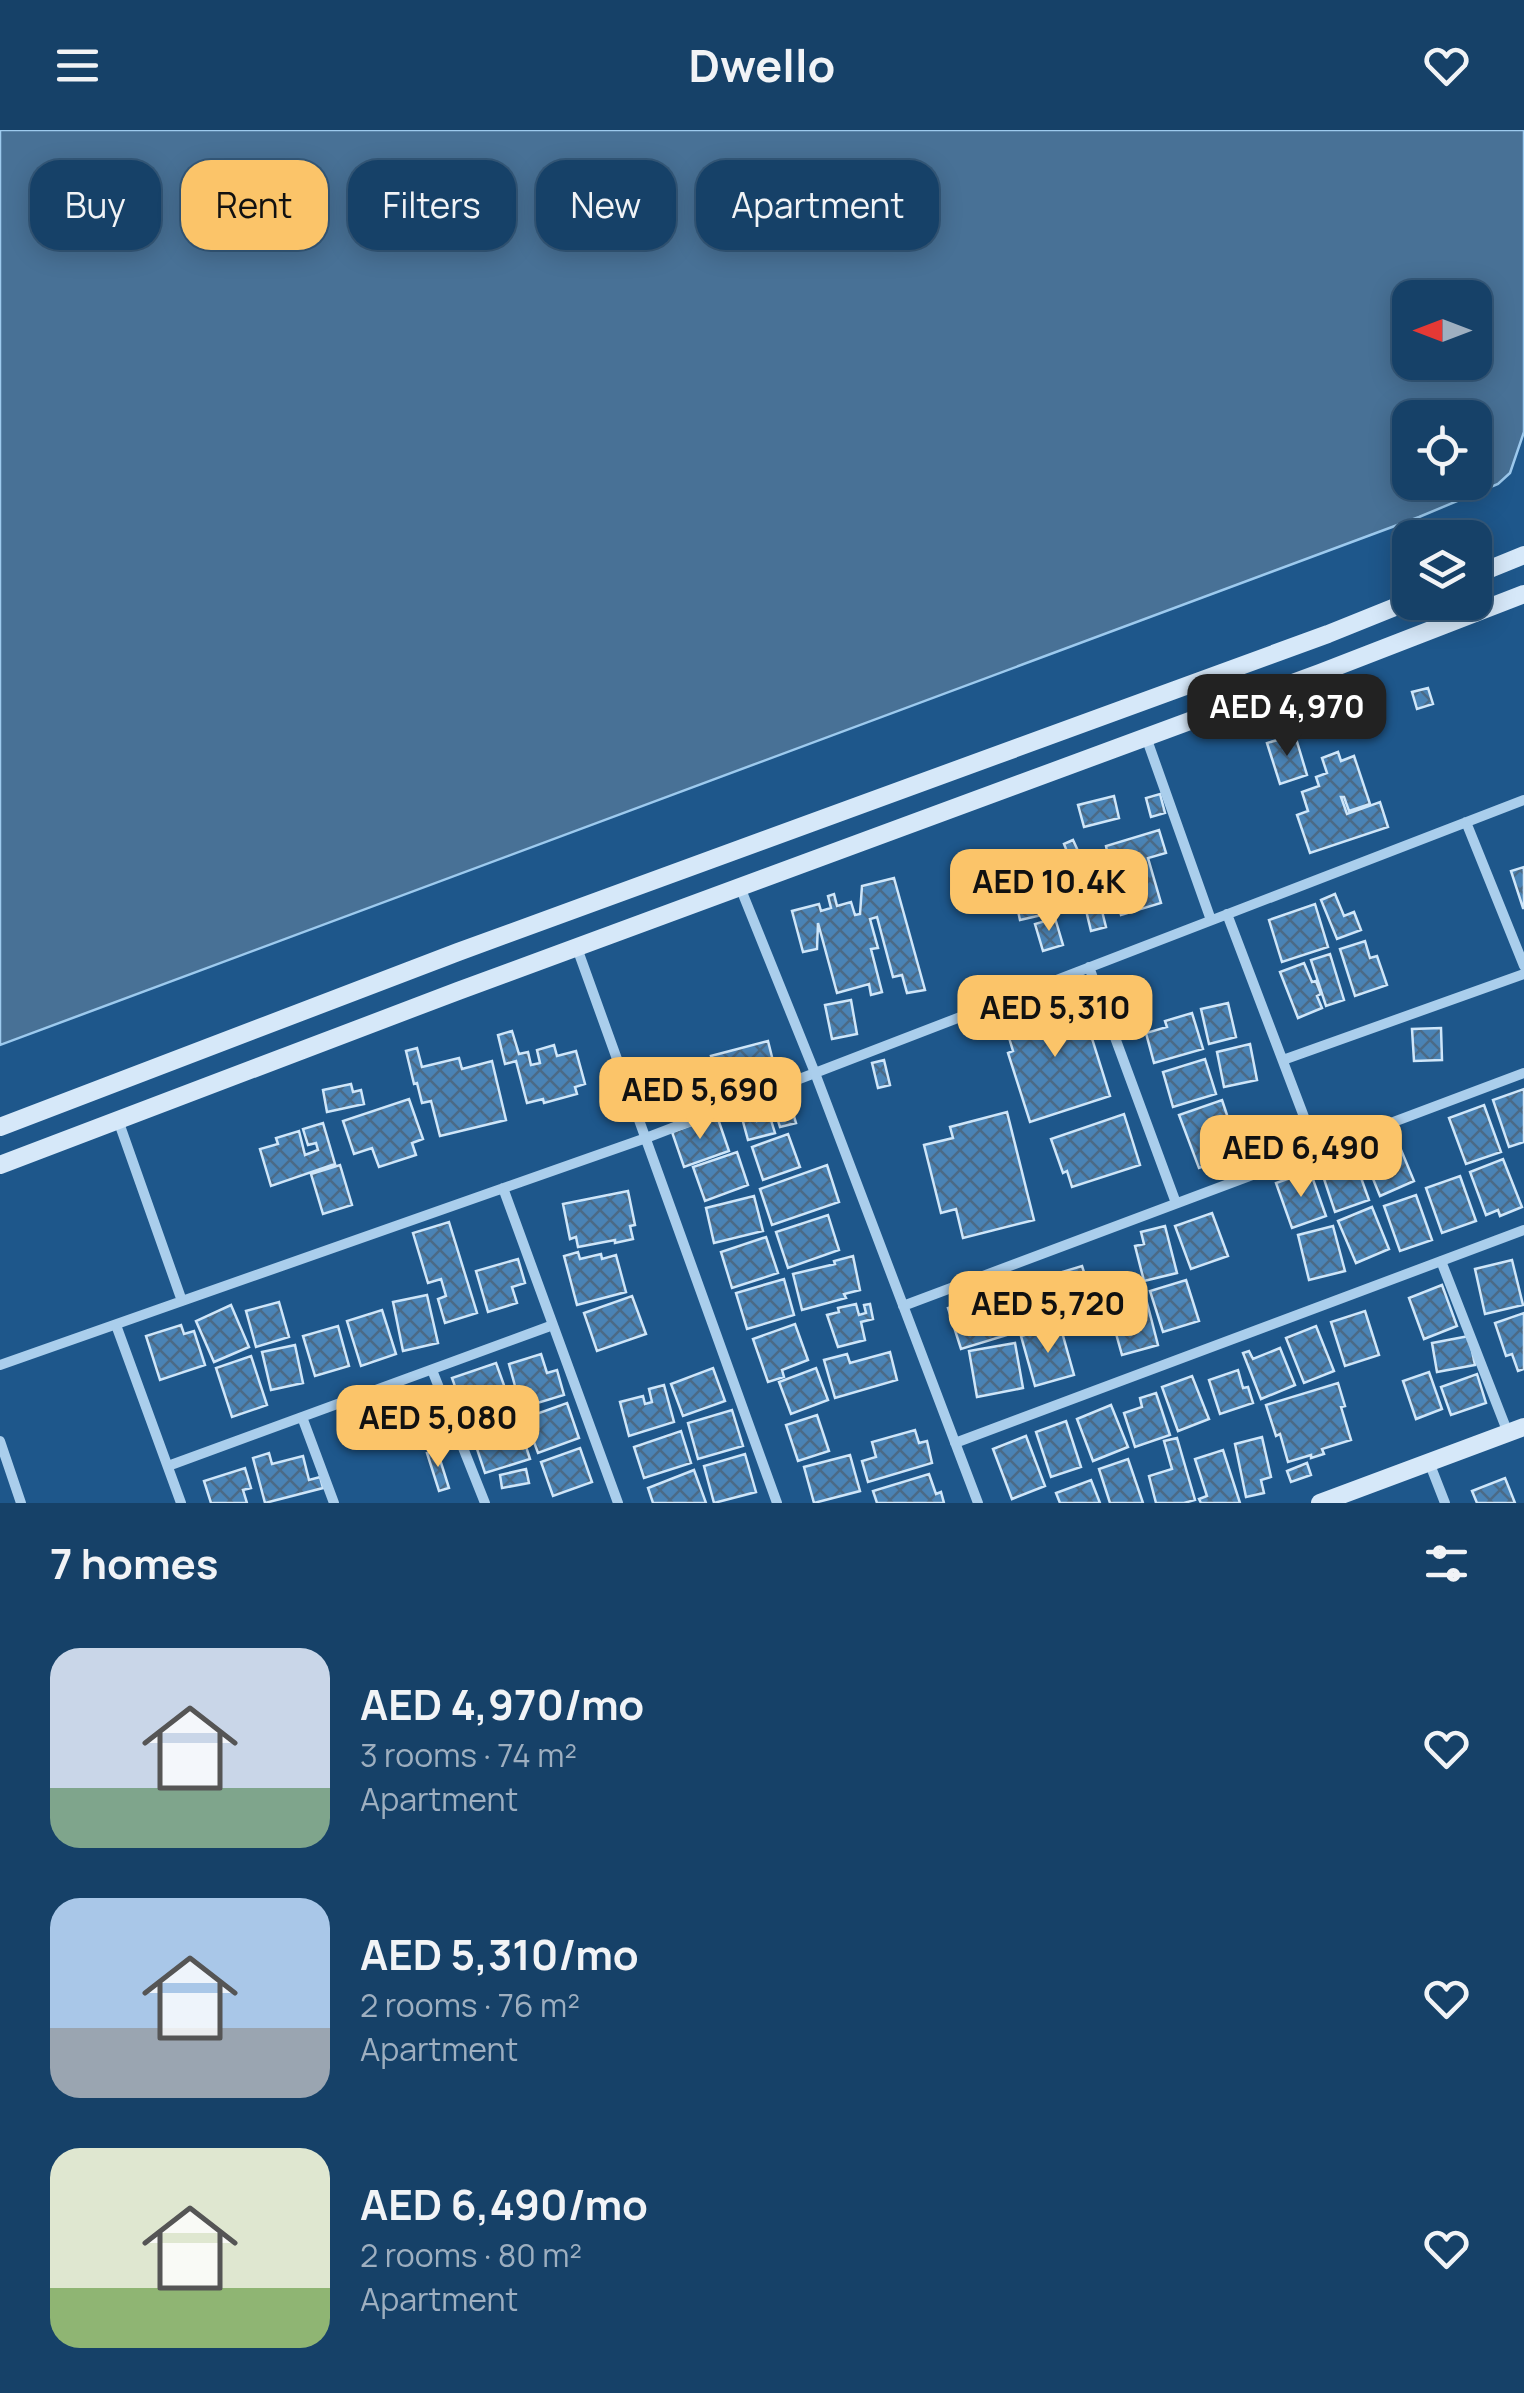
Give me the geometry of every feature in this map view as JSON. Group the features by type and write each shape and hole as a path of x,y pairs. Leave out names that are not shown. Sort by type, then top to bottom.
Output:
{"street":[{"path":"1492,568 1524,556"},
{"path":"0,1165 1524,594"},
{"path":"0,1127 458,952 1392,608"},
{"path":"1146,738 1212,920"},
{"path":"0,1366 646,1138 1524,800"},
{"path":"1466,822 1524,966"},
{"path":"740,888 815,1073 978,1503"},
{"path":"1227,914 1317,1151"},
{"path":"577,948 778,1503"},
{"path":"1089,967 1176,1203"},
{"path":"1282,1060 1524,974"},
{"path":"903,1306 1524,1073"},
{"path":"118,1120 182,1301"},
{"path":"503,1188 618,1503"},
{"path":"956,1443 1524,1230"},
{"path":"1320,1503 1516,1430 1442,1261"},
{"path":"116,1324 182,1503"},
{"path":"168,1466 553,1325"},
{"path":"432,1370 485,1503"},
{"path":"302,1417 334,1503"},
{"path":"0,1441 22,1503"},
{"path":"1429,1462 1445,1503"}],"water":[{"path":"0,130 1524,130 1524,432 1510,473 1492,487 1492,400 1392,400 1392,500 1460,500 1411,520 1392,520 1392,527 0,1045"}],"building":[{"path":"1428,688 1433,704 1417,709 1412,692"},
{"path":"1295,735 1307,775 1280,784 1267,743"},
{"path":"1338,752 1341,761 1354,756 1370,804 1349,811 1341,797 1347,814 1380,802 1388,827 1310,853 1297,815 1308,811 1302,792 1319,786 1316,777 1327,773 1322,758"},
{"path":"1160,794 1165,813 1151,817 1146,798"},
{"path":"1114,796 1119,818 1084,827 1078,805"},
{"path":"1159,830 1166,853 1148,858 1161,903 1121,915 1102,853 1107,851 1106,846"},
{"path":"1073,840 1084,864 1074,869 1064,844"},
{"path":"1054,862 1061,889 1047,892 1050,902 1044,904 1046,914 1020,920 1012,884 1035,879 1032,867"},
{"path":"1524,867 1524,908 1523,908 1511,871"},
{"path":"894,878 925,990 907,993 902,975 893,977 877,917 870,919 878,948 871,949 882,992 871,995 869,984 837,993 818,923 817,949 803,952 792,911 819,904 821,911 831,908 828,896 834,894 837,906 851,902 855,915 860,914 862,886"},
{"path":"1335,894 1344,916 1354,912 1361,930 1337,939 1321,900"},
{"path":"1099,899 1106,927 1091,931 1084,902"},
{"path":"1315,904 1328,947 1282,962 1269,920"},
{"path":"1055,918 1063,945 1043,951 1035,924"},
{"path":"1365,941 1370,958 1377,956 1387,985 1355,996 1340,949"},
{"path":"1330,954 1344,1000 1326,1006 1311,960"},
{"path":"1304,963 1312,982 1316,981 1322,1008 1298,1018 1280,972"},
{"path":"1079,997 1110,1096 1030,1122 1008,1053 1013,1051 1004,1021"},
{"path":"851,1000 857,1034 832,1039 825,1005"},
{"path":"1228,1003 1236,1037 1209,1044 1201,1009"},
{"path":"1192,1013 1203,1049 1154,1063 1146,1033 1167,1027 1165,1021"},
{"path":"1441,1028 1442,1060 1414,1061 1412,1029"},
{"path":"512,1031 519,1054 528,1052 531,1065 540,1063 537,1050 554,1045 557,1056 576,1051 585,1084 575,1087 577,1094 544,1103 543,1099 527,1103 516,1061 505,1064 498,1035"},
{"path":"768,1041 777,1077 720,1092 711,1056"},
{"path":"1250,1044 1257,1080 1224,1087 1217,1052"},
{"path":"417,1048 422,1067 459,1058 462,1069 492,1061 506,1120 440,1136 431,1101 422,1103 417,1083 414,1084 406,1051"},
{"path":"1205,1059 1216,1094 1173,1107 1163,1072"},
{"path":"884,1060 890,1085 878,1088 872,1063"},
{"path":"703,1064 715,1099 670,1116 657,1080"},
{"path":"351,1084 353,1092 361,1090 364,1104 327,1112 323,1090"},
{"path":"1524,1089 1524,1142 1509,1147 1493,1100"},
{"path":"409,1099 423,1139 412,1143 416,1155 379,1167 372,1148 354,1154 343,1121"},
{"path":"1222,1100 1240,1154 1199,1168 1179,1115"},
{"path":"752,1103 757,1121 770,1117 775,1133 748,1140 739,1107"},
{"path":"1484,1105 1501,1152 1466,1164 1449,1118"},
{"path":"791,1106 796,1123 780,1127 775,1111"},
{"path":"1007,1112 1034,1220 963,1238 956,1209 941,1213 924,1145 953,1138 950,1127"},
{"path":"1124,1114 1140,1165 1072,1187 1051,1139"},
{"path":"717,1116 729,1151 684,1167 672,1132"},
{"path":"323,1123 335,1164 271,1186 260,1149 278,1144 276,1138 299,1131 305,1155 318,1150 316,1143 308,1145 303,1129"},
{"path":"788,1134 800,1167 763,1180 752,1147"},
{"path":"1399,1145 1414,1181 1380,1196 1365,1159"},
{"path":"737,1152 748,1185 705,1201 693,1167"},
{"path":"1503,1159 1522,1207 1500,1216 1498,1210 1486,1215 1470,1172"},
{"path":"1355,1161 1369,1200 1335,1212 1322,1173"},
{"path":"340,1165 352,1205 323,1214 311,1174"},
{"path":"827,1165 839,1202 772,1225 760,1189"},
{"path":"1310,1171 1326,1216 1292,1228 1276,1183"},
{"path":"1460,1176 1476,1221 1442,1233 1426,1188"},
{"path":"628,1191 635,1225 630,1226 633,1239 578,1247 576,1237 570,1239 563,1204"},
{"path":"1416,1195 1432,1240 1400,1251 1384,1206"},
{"path":"754,1196 763,1231 714,1243 706,1208"},
{"path":"1372,1207 1389,1249 1356,1263 1338,1221"},
{"path":"1212,1213 1228,1256 1191,1269 1175,1226"},
{"path":"828,1215 839,1250 788,1268 776,1232"},
{"path":"449,1222 477,1313 445,1323 438,1299 446,1296 441,1279 428,1283 413,1233"},
{"path":"1165,1226 1177,1273 1144,1281 1135,1246 1144,1244 1141,1232"},
{"path":"1333,1226 1345,1271 1309,1280 1298,1235"},
{"path":"766,1237 778,1273 732,1288 721,1252"},
{"path":"578,1252 580,1259 616,1255 626,1292 577,1305 564,1256"},
{"path":"853,1256 860,1290 802,1310 793,1274"},
{"path":"518,1259 525,1283 512,1287 517,1303 488,1312 476,1271"},
{"path":"1512,1260 1523,1305 1485,1314 1475,1269"},
{"path":"1082,1266 1094,1303 1059,1315 1049,1283 1061,1279 1059,1273"},
{"path":"784,1279 794,1315 747,1329 736,1293"},
{"path":"1186,1280 1199,1321 1163,1332 1150,1291"},
{"path":"1034,1284 1042,1307 1047,1305 1052,1316 1015,1329 1003,1295"},
{"path":"1442,1285 1457,1326 1424,1339 1409,1298"},
{"path":"994,1293 1007,1335 961,1349 948,1308"},
{"path":"427,1295 438,1343 403,1351 393,1302"},
{"path":"1145,1295 1158,1345 1122,1355 1108,1305"},
{"path":"632,1296 646,1334 597,1351 584,1313"},
{"path":"279,1302 289,1337 256,1347 246,1311"},
{"path":"856,1304 859,1315 866,1313 864,1305 870,1304 873,1319 861,1322 865,1340 838,1347 827,1315"},
{"path":"231,1305 249,1347 214,1362 196,1321"},
{"path":"382,1310 396,1354 361,1366 347,1321"},
{"path":"1365,1311 1379,1355 1345,1366 1331,1322"},
{"path":"1524,1313 1524,1369 1518,1371 1512,1354 1506,1356 1495,1323"},
{"path":"795,1324 808,1360 782,1370 784,1377 768,1382 753,1339"},
{"path":"181,1325 184,1334 194,1331 205,1365 160,1380 146,1336"},
{"path":"1060,1325 1074,1375 1035,1386 1021,1336"},
{"path":"338,1326 349,1366 315,1376 303,1336"},
{"path":"1316,1326 1334,1371 1304,1383 1286,1338"},
{"path":"1469,1336 1475,1365 1437,1372 1432,1343"},
{"path":"1015,1343 1023,1388 977,1397 969,1351"},
{"path":"295,1345 303,1383 271,1390 262,1352"},
{"path":"1280,1348 1295,1385 1261,1399 1243,1353 1249,1351 1253,1359"},
{"path":"890,1352 897,1380 835,1398 824,1360 847,1354 850,1363"},
{"path":"541,1354 547,1373 557,1370 564,1395 521,1408 509,1364"},
{"path":"251,1356 267,1405 232,1417 216,1368"},
{"path":"496,1363 514,1413 470,1428 452,1378"},
{"path":"713,1368 725,1401 683,1416 671,1384"},
{"path":"816,1368 828,1400 791,1414 779,1382"},
{"path":"1238,1370 1253,1403 1220,1414 1209,1380"},
{"path":"1429,1372 1442,1409 1416,1419 1403,1381"},
{"path":"1477,1374 1486,1403 1451,1415 1441,1387"},
{"path":"1192,1376 1209,1419 1178,1431 1162,1387"},
{"path":"1338,1383 1351,1440 1322,1449 1324,1454 1288,1462 1266,1405"},
{"path":"664,1385 674,1422 629,1436 620,1402 643,1396 645,1404 652,1402 649,1389"},
{"path":"1156,1393 1170,1435 1135,1447 1124,1413 1142,1407 1140,1398"},
{"path":"567,1403 579,1438 538,1453 525,1418"},
{"path":"1111,1405 1128,1447 1093,1461 1077,1419"},
{"path":"732,1410 743,1446 698,1459 688,1423"},
{"path":"817,1415 829,1451 798,1461 786,1425"},
{"path":"1066,1421 1081,1467 1051,1477 1036,1432"},
{"path":"518,1422 530,1459 485,1473 473,1437"},
{"path":"915,1430 919,1443 927,1441 932,1463 868,1482 862,1461 876,1457 872,1442"},
{"path":"681,1431 691,1463 644,1478 634,1447"},
{"path":"1026,1436 1045,1486 1012,1499 993,1449"},
{"path":"1262,1437 1271,1477 1261,1480 1264,1493 1246,1497 1235,1444"},
{"path":"1177,1438 1195,1500 1156,1503 1149,1476 1172,1469 1164,1441"},
{"path":"580,1448 592,1482 553,1496 541,1462"},
{"path":"437,1450 449,1488 439,1491 427,1453"},
{"path":"1223,1450 1240,1503 1201,1503 1199,1499 1207,1496 1195,1459"},
{"path":"269,1453 272,1464 303,1456 309,1480 320,1477 323,1488 265,1503 253,1458"},
{"path":"745,1454 756,1492 714,1503 704,1466"},
{"path":"850,1455 860,1491 814,1503 804,1467"},
{"path":"1128,1459 1143,1503 1110,1503 1099,1469"},
{"path":"1307,1463 1311,1475 1291,1482 1287,1471"},
{"path":"245,1468 251,1488 243,1490 247,1503 211,1503 204,1481"},
{"path":"526,1469 529,1483 502,1488 500,1475"},
{"path":"694,1470 706,1503 653,1503 648,1488"},
{"path":"929,1474 944,1503 877,1503 873,1491"},
{"path":"1505,1478 1515,1503 1477,1503 1472,1491"},
{"path":"1091,1480 1100,1503 1060,1503 1056,1493"}]}
